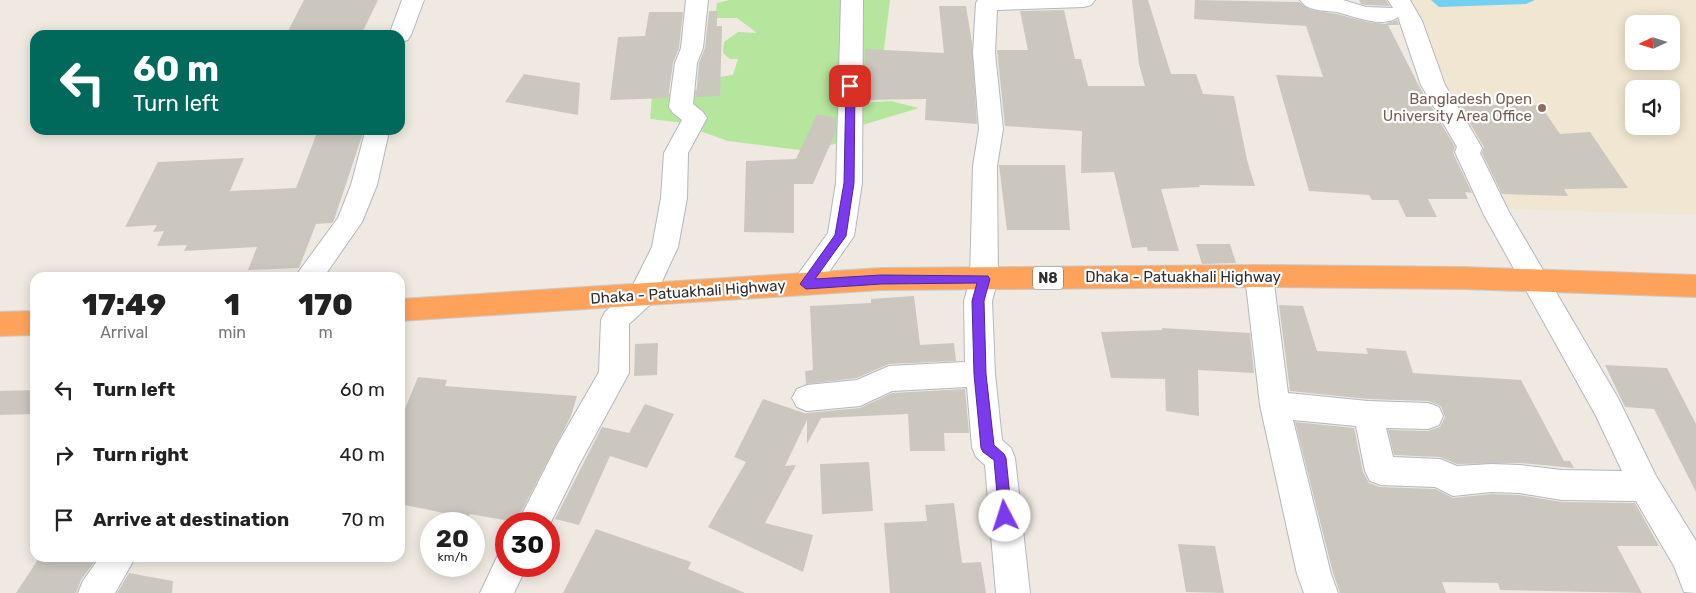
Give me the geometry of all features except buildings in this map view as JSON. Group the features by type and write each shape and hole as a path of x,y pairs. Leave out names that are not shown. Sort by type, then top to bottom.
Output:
{"highway":[{"name":"Dhaka - Patuakhali Highway","path":"405,310 881,279 1260,276 1696,286"},
{"path":"0,324 30,323"}],"street":[{"path":"402,30 413,0"},
{"path":"539,512 614,372 615,320 642,295 665,247 674,198 676,153 695,118 681,107 686,62 692,48 697,0"},
{"path":"806,284 840,236 849,183 852,0"},
{"path":"1013,593 1000,458 988,448 980,374 978,301 984,279 985,166 991,129 984,53 987,3 1084,0"},
{"path":"1311,0 1316,3 1340,6 1365,14 1394,7 1411,21 1433,85 1470,148 1467,152 1497,215 1607,407 1645,486 1687,557 1696,580"},
{"path":"312,272 349,222 364,185 376,135"},
{"path":"1260,276 1275,404 1314,574 1321,593"},
{"path":"807,398 860,392 889,379 980,374"},
{"path":"1275,404 1368,414 1428,416"},
{"path":"1368,414 1381,471 1440,473 1453,480 1491,478 1520,479 1562,486 1645,486"},
{"path":"95,593 115,562"},
{"path":"497,593 505,577"}],"shaded area":[{"name":"Bangladesh Open University Area Office","path":"1390,0 1696,0 1696,215 1507,209"}],"green space":[{"path":"729,0 890,0 883,57 863,90 860,103 891,101 919,108 849,129 849,140 808,151 728,141 700,131 685,123 650,119 652,97 690,89 712,93 719,77 733,75 738,59 730,59 723,53 724,42 738,32 757,33 737,18 715,18 717,3"}],"water":[{"path":"1431,0 1535,0 1526,4 1439,7"}],"place":[{"name":"Bangladesh Open University Area Office","path":"1542,108"}],"route":[{"path":"850,86 849,183 840,236 806,284 881,279 984,279 978,301 980,374 988,448 1000,458 1005,516"}]}
